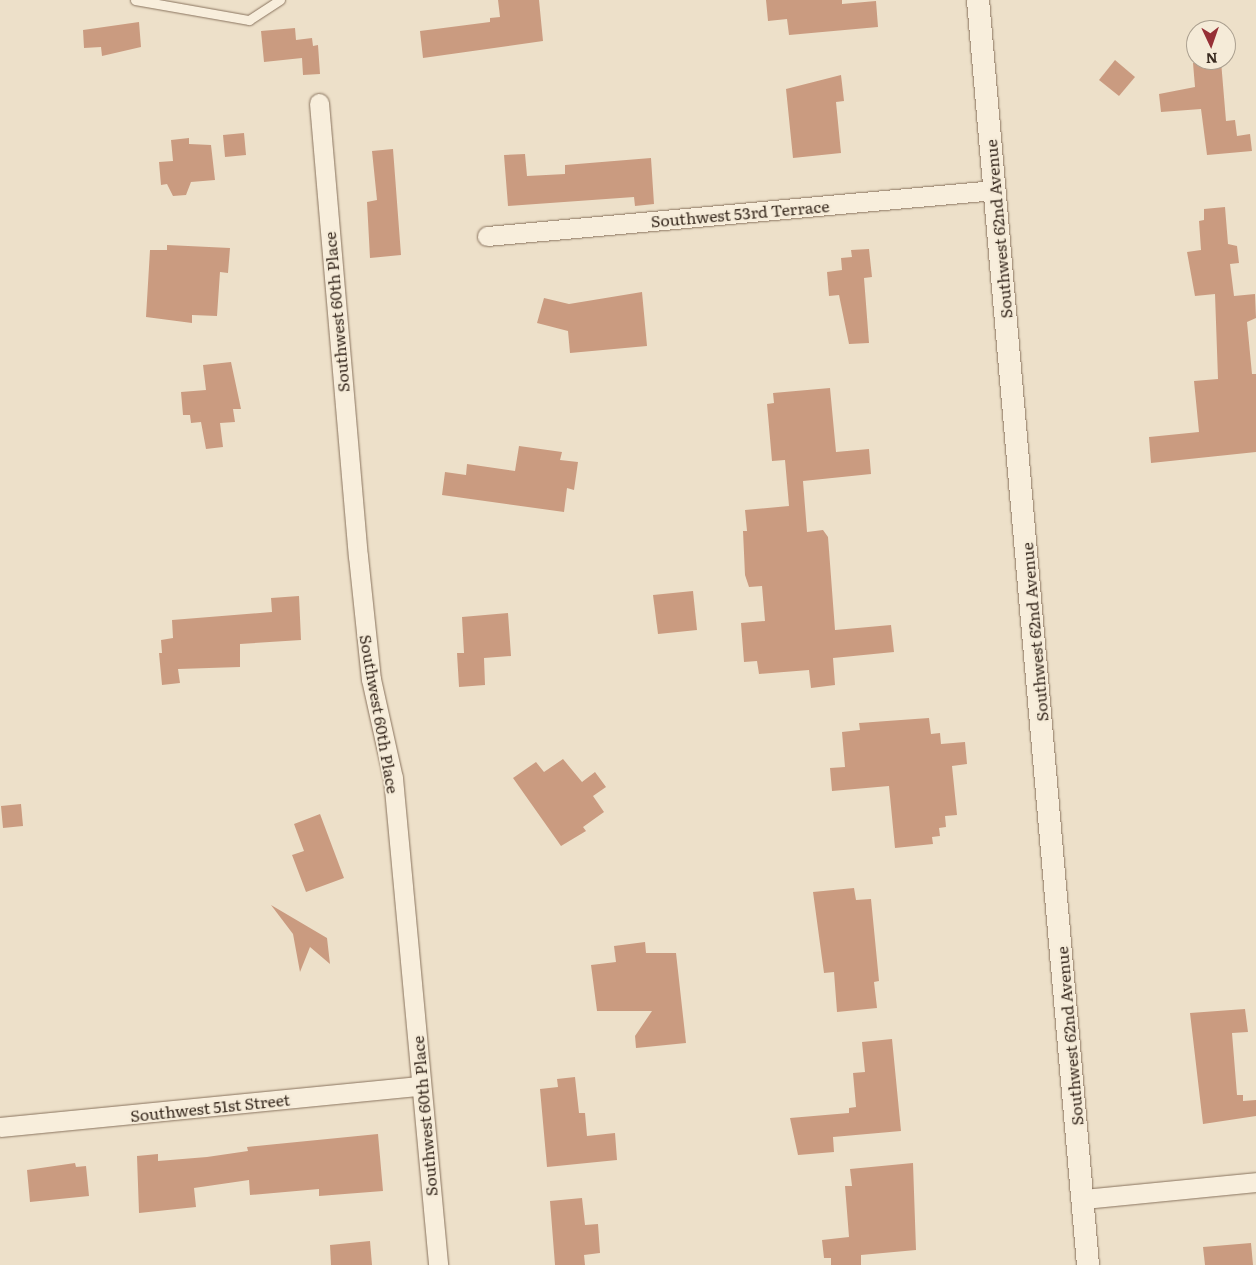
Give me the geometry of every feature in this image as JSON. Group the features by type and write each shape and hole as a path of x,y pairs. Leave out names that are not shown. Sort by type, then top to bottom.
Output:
{"street":[{"name":"Southwest 62nd Avenue","path":"978,0 1088,1265"},
{"name":"Southwest 60th Place","path":"319,103 369,660 393,778 438,1265"},
{"name":"Southwest 53rd Terrace","path":"487,236 994,190"},
{"name":"Southwest 51st Street","path":"0,1127 420,1086"},
{"path":"1083,1198 1256,1182"}],"lane":[{"path":"135,0 249,20 280,0"}],"building":[{"path":"498,0 539,0 543,41 423,58 420,31 490,22 490,18 500,17"},
{"path":"766,0 842,0 842,4 876,1 878,27 789,35 787,19 768,21"},
{"path":"139,22 141,47 102,56 101,47 84,48 83,30"},
{"path":"295,28 296,40 312,38 313,46 318,45 320,74 303,75 302,58 264,62 261,31"},
{"path":"1115,60 1135,77 1119,96 1099,80"},
{"path":"1194,70 1222,70 1226,121 1235,120 1237,136 1250,134 1252,151 1207,155 1201,109 1161,112 1159,94 1195,87"},
{"path":"841,75 844,101 836,102 841,153 793,158 786,89"},
{"path":"244,133 246,155 225,157 223,135"},
{"path":"189,138 189,144 211,145 215,180 191,182 186,195 173,196 167,184 161,185 159,162 173,161 171,140"},
{"path":"393,149 401,255 370,258 367,202 377,200 372,151"},
{"path":"525,154 527,176 565,174 565,165 651,158 654,204 635,206 634,197 508,206 504,155"},
{"path":"1225,207 1228,244 1237,246 1239,263 1230,264 1234,296 1255,294 1256,318 1247,322 1252,374 1256,374 1256,452 1151,463 1149,437 1199,432 1194,381 1218,379 1215,294 1195,296 1187,252 1201,250 1199,221 1204,220 1204,209"},
{"path":"167,245 230,248 228,273 220,272 217,316 192,315 192,323 146,317 150,250 167,250"},
{"path":"869,249 872,277 864,278 869,343 849,344 839,295 829,296 827,272 842,270 841,258 852,257 851,250"},
{"path":"642,292 647,346 570,353 568,331 537,323 544,298 569,304"},
{"path":"231,362 241,409 233,409 235,422 220,423 223,447 206,449 201,422 191,423 190,415 183,415 181,392 206,390 203,365"},
{"path":"830,388 836,452 869,449 871,474 803,481 807,532 823,530 828,537 835,630 891,625 894,652 833,658 835,685 811,688 809,670 759,674 757,661 744,662 741,623 765,621 762,586 749,587 745,575 743,531 747,531 745,510 789,506 785,460 772,461 767,404 774,403 773,393"},
{"path":"519,446 562,452 560,460 578,462 574,490 567,488 564,512 442,495 445,472 466,475 467,464 515,471"},
{"path":"693,591 697,630 658,634 653,595"},
{"path":"299,596 301,640 240,644 240,667 178,669 180,683 162,685 159,653 162,653 161,640 173,638 172,620 272,612 271,598"},
{"path":"508,613 511,656 484,658 485,685 459,687 457,653 464,653 462,617"},
{"path":"929,718 931,734 940,733 941,744 965,742 967,764 952,766 957,815 945,816 946,827 939,828 940,836 932,837 933,844 895,848 889,786 832,791 830,768 845,767 842,732 860,730 859,723"},
{"path":"563,759 582,782 595,772 606,787 593,796 604,812 583,827 586,831 561,846 513,778 536,762 544,772"},
{"path":"21,804 23,826 3,828 1,806"},
{"path":"320,814 344,878 306,892 292,855 304,851 294,824"},
{"path":"854,888 856,900 871,899 879,981 874,982 877,1008 837,1012 834,972 824,973 813,892"},
{"path":"271,905 327,938 330,964 310,947 300,972 293,934"},
{"path":"645,942 646,953 676,953 686,1043 636,1048 635,1036 652,1011 597,1011 591,965 616,962 614,946"},
{"path":"1245,1009 1248,1032 1232,1033 1237,1095 1243,1095 1243,1101 1256,1100 1256,1116 1203,1124 1190,1013"},
{"path":"892,1039 901,1131 833,1137 834,1152 798,1155 790,1118 849,1113 849,1108 856,1107 853,1073 865,1072 862,1042"},
{"path":"575,1077 579,1113 585,1113 587,1136 615,1133 617,1160 547,1167 540,1089 558,1087 557,1079"},
{"path":"378,1134 383,1191 319,1196 319,1189 250,1195 249,1180 194,1188 196,1207 139,1213 137,1156 158,1154 158,1161 207,1157 248,1151 247,1147"},
{"path":"75,1163 76,1167 86,1166 89,1196 30,1202 27,1170"},
{"path":"913,1163 916,1250 861,1255 861,1265 831,1265 831,1258 824,1258 822,1240 849,1237 845,1186 852,1186 850,1169"},
{"path":"582,1198 585,1225 598,1224 600,1253 584,1255 585,1265 555,1265 550,1201"},
{"path":"370,1241 372,1265 331,1265 330,1245"},
{"path":"1251,1243 1253,1265 1205,1265 1203,1247"}]}
